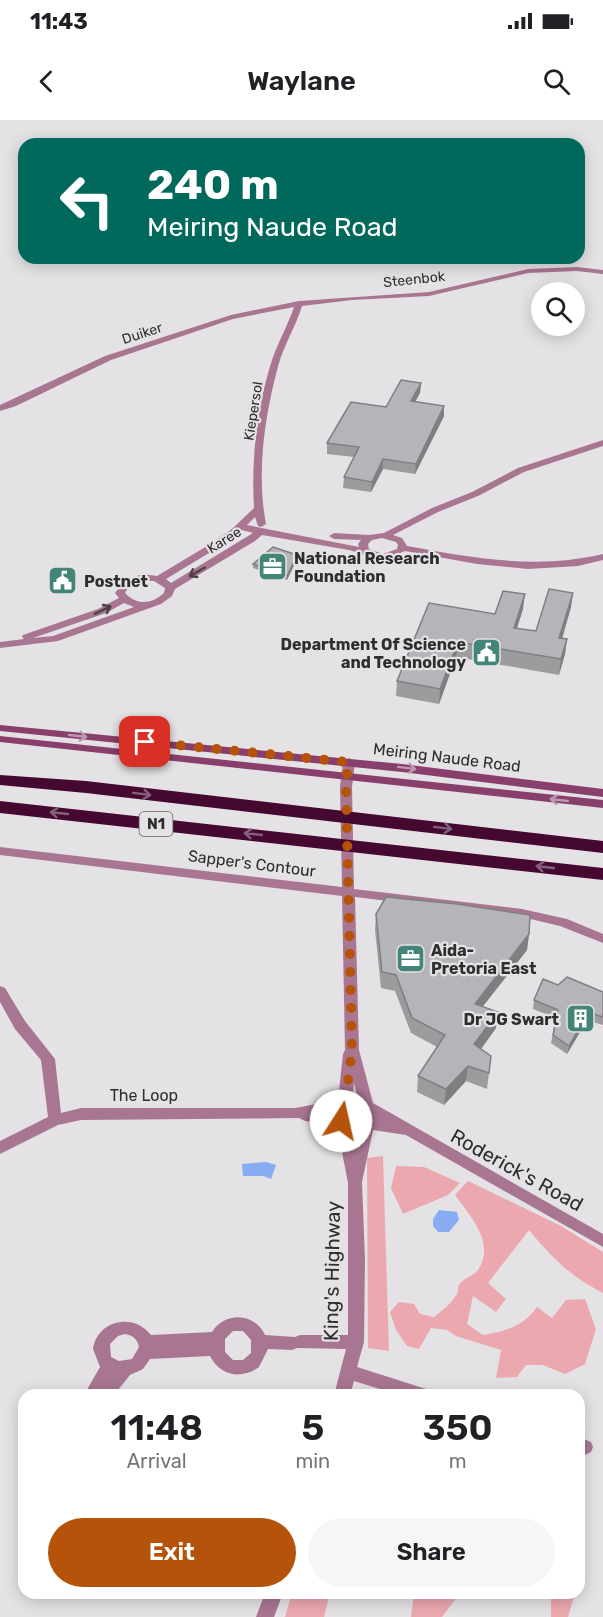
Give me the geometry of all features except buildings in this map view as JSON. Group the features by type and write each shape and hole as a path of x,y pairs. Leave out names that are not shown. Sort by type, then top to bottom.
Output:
{"highway":[{"name":"N1","path":"0,780 86,787 603,847"},
{"name":"N1","path":"0,807 603,874"}],"street":[{"name":"Steenbok","path":"299,303 429,294 528,271 577,269 603,272"},
{"name":"Duiker","path":"0,408 13,404 108,358 231,317 299,303"},
{"name":"Kiepersol","path":"257,510 267,392 281,346 294,320 299,303"},
{"path":"271,308 287,314 294,320"},
{"path":"603,443 521,470 387,535 401,544 531,566 578,564 599,558 603,568"},
{"path":"244,524 260,528 257,510"},
{"name":"Karee","path":"158,579 244,524 257,510"},
{"path":"401,544 408,524"},
{"name":"Karee","path":"260,528 369,538 387,535"},
{"name":"Karee","path":"260,528 333,542 383,557 395,555 401,544"},
{"name":"Karee","path":"148,605 167,597 170,588 252,539 260,528"},
{"path":"365,551 363,544 369,538"},
{"path":"148,605 134,604 124,599 120,593 122,587 128,582 143,577 158,579 170,588"},
{"path":"4,644 79,620 124,599"},
{"path":"4,644 54,639 148,605"},
{"path":"79,620 88,628"},
{"name":"Meiring Naude Road","path":"0,728 348,762 603,793"},
{"name":"Meiring Naude Road","path":"0,739 347,782 603,804"},
{"path":"348,762 352,1050 344,1104 339,1113 342,1122 352,1127 367,1123 371,1113 367,1106 352,1050"},
{"name":"Sapper's Contour","path":"0,851 348,891 546,917 564,922 603,939"},
{"path":"0,991 20,1025 48,1059 55,1120"},
{"path":"344,1104 353,1101 367,1106"},
{"name":"The Loop","path":"0,1148 55,1120 72,1115 295,1113 344,1104"},
{"name":"Roderick's Road","path":"367,1106 390,1117 413,1133 603,1241"},
{"name":"The Loop","path":"295,1113 342,1122"},
{"name":"King's Highway","path":"342,1122 355,1183 358,1301 356,1342 344,1389"},
{"name":"Roderick's Road","path":"367,1123 413,1133"},
{"name":"King's Highway","path":"355,1183 367,1123"},
{"path":"244,1325 255,1332 261,1342 259,1356 254,1361 240,1367 226,1365 216,1355 215,1344 224,1329 244,1325"},
{"path":"118,1368 105,1362 100,1349 101,1342 111,1331 125,1327 139,1331 147,1347"},
{"path":"261,1342 356,1342"},
{"path":"147,1347 215,1344"},
{"path":"98,1389 118,1368 139,1363 147,1347"},
{"path":"107,1389 118,1368"},
{"path":"349,1372 404,1389"}],"shaded area":[{"path":"383,1156 389,1351 368,1348 367,1158"},
{"path":"396,1166 424,1167 460,1183 448,1195 403,1214 391,1188"},
{"path":"468,1181 561,1226 603,1252 603,1293 562,1266 529,1230 488,1283 506,1299 496,1312 473,1296 467,1324 483,1335 520,1324 537,1307 552,1318 566,1300 585,1299 596,1329 585,1364 565,1374 543,1365 526,1365 517,1377 496,1378 501,1350 456,1336 447,1330 431,1328 419,1349 407,1346 396,1330 390,1312 399,1302 414,1304 420,1314 434,1317 452,1301 461,1283 478,1270 483,1260 483,1240 479,1230 455,1195"},
{"path":"290,1599 328,1599 324,1617 285,1617"},
{"path":"413,1599 456,1599 442,1617 411,1617"},
{"path":"551,1599 573,1599 568,1617 551,1617"}],"water":[{"path":"266,1162 276,1165 271,1179 263,1176 243,1176 242,1164"},
{"path":"439,1210 457,1212 459,1220 449,1232 438,1232 433,1226 433,1219"}],"place":[{"name":"National Research Foundation","path":"273,567"},
{"name":"Postnet","path":"63,581"},
{"name":"Department Of Science and Technology","path":"487,653"},
{"name":"Aida- Pretoria East","path":"410,959"},
{"name":"Dr JG Swart","path":"580,1019"}],"route":[{"path":"145,742 348,762 346,787 352,1050 349,1058 345,1104 339,1113 341,1121"}]}
